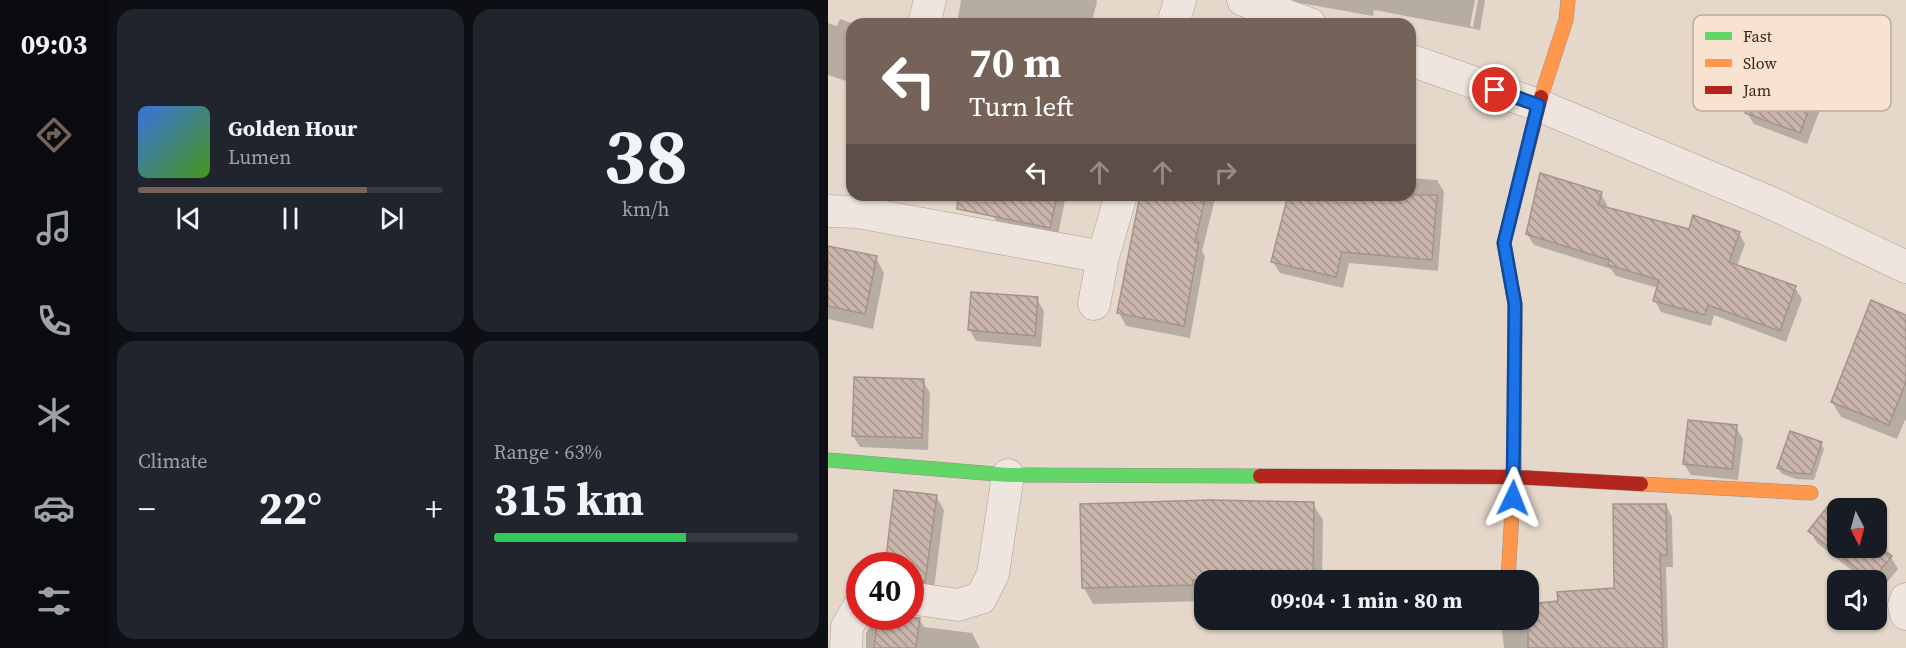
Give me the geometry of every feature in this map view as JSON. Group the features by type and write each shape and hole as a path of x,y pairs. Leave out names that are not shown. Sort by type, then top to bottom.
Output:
{"street":[{"path":"926,18 930,0"},
{"path":"1175,18 1180,0"},
{"path":"1245,0 1294,18"},
{"path":"1509,570 1514,477 1515,304 1504,243 1538,105 1566,20 1568,0"},
{"path":"1416,62 1538,105 1769,202 1906,267"},
{"path":"1094,304 1103,257 1119,201"},
{"path":"850,213 1103,257"},
{"path":"828,460 1008,475 1514,477 1811,493"},
{"path":"924,600 958,604 981,598 993,574 1008,475"},
{"path":"1906,599 1904,605 1906,614"},
{"path":"846,648 847,630"}],"building":[{"path":"1746,111 1808,111 1800,133 1745,113"},
{"path":"1540,173 1602,192 1598,205 1689,229 1693,215 1740,232 1729,262 1796,286 1780,331 1708,305 1705,315 1653,301 1659,280 1608,265 1609,260 1526,234"},
{"path":"1416,195 1437,195 1432,260 1342,252 1336,277 1271,262 1286,201 1416,201"},
{"path":"958,201 1056,201 1050,228 957,209"},
{"path":"1139,201 1205,201 1195,242 1199,242 1184,326 1117,313"},
{"path":"828,246 877,256 865,314 828,306"},
{"path":"971,292 1038,297 1035,336 968,330"},
{"path":"1871,300 1906,315 1906,382 1889,425 1831,402"},
{"path":"854,377 924,379 922,438 852,436"},
{"path":"1688,420 1737,425 1732,469 1683,464"},
{"path":"1790,431 1822,442 1811,474 1792,473 1777,468"},
{"path":"894,490 937,495 925,582 924,552 887,552"},
{"path":"1210,500 1314,502 1313,570 1194,570 1193,585 1082,588 1080,504"},
{"path":"1613,504 1666,504 1667,555 1660,555 1663,648 1528,648 1528,630 1539,630 1539,603 1558,601 1557,592 1614,588"},
{"path":"1827,507 1827,546 1808,531"},
{"path":"1887,552 1892,556 1880,570 1859,570 1843,558 1887,558"},
{"path":"876,630 918,630 916,648 874,648"}],"traffic: fast":[{"path":"828,460 1008,475 1260,476"}],"traffic: slow":[{"path":"1541,97 1566,20 1568,0"},
{"path":"1509,570 1514,477 1515,332"},
{"path":"1641,484 1811,493"}],"traffic: jam":[{"path":"1515,332 1515,304 1504,243 1541,97"},
{"path":"1260,476 1514,477 1641,484"}],"route":[{"path":"1495,90 1538,105 1504,243 1515,304 1513,498"}]}
